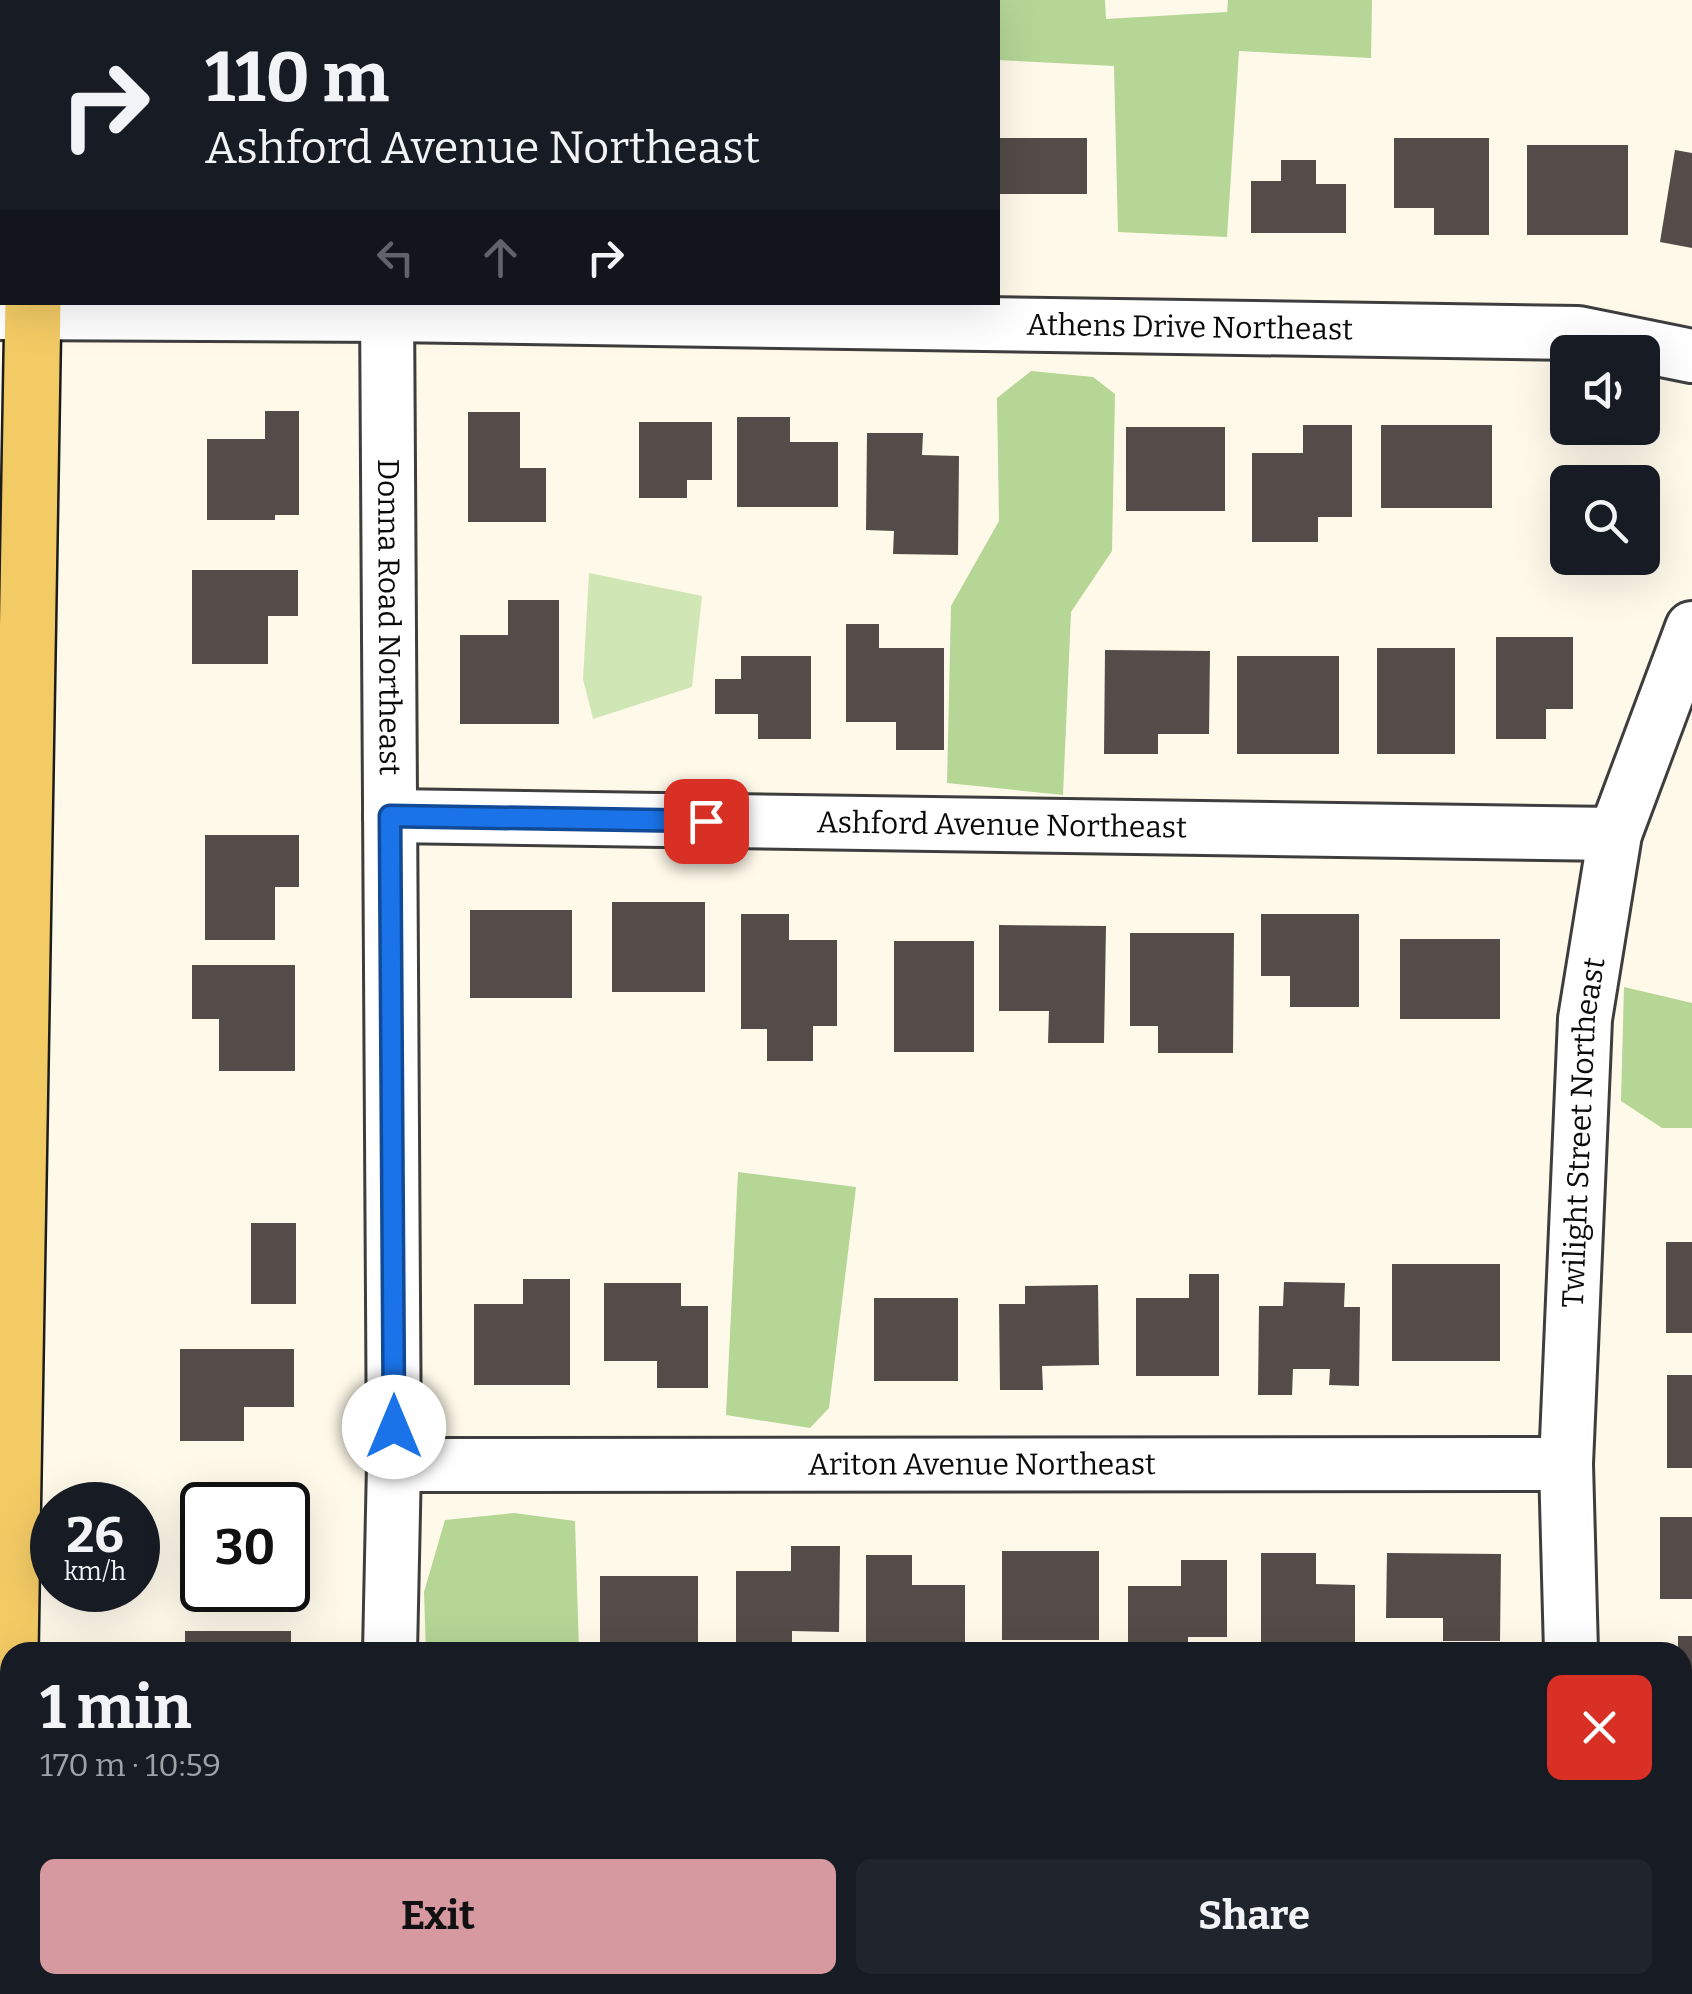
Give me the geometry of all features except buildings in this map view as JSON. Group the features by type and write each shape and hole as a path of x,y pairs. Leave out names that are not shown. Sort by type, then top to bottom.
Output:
{"main road":[{"path":"10,1642 22,310"}],"street":[{"name":"Athens Drive Northeast","path":"22,310 387,309 1578,333 1692,356"},
{"name":"Donna Road Northeast","path":"387,309 394,1465 390,1642"},
{"name":"Twilight Street Northeast","path":"1571,1642 1566,1464 1585,1019 1616,834 1692,628"},
{"name":"Ashford Avenue Northeast","path":"390,816 1616,834"},
{"name":"Ariton Avenue Northeast","path":"394,1465 1566,1464"}],"green space":[{"path":"1000,0 1105,0 1106,19 1227,12 1228,0 1372,0 1371,58 1239,51 1227,237 1118,232 1114,66 1000,60"},
{"path":"1031,371 1093,377 1115,394 1112,551 1071,612 1063,795 947,783 951,606 999,521 997,398"},
{"path":"589,573 702,596 692,687 593,719 583,679"},
{"path":"1624,987 1692,1003 1692,1128 1662,1128 1621,1101"},
{"path":"738,1172 856,1187 829,1408 810,1428 726,1415"},
{"path":"514,1513 575,1521 579,1642 426,1642 424,1592 445,1520"}],"route":[{"path":"394,1427 390,816 706,821"}]}
